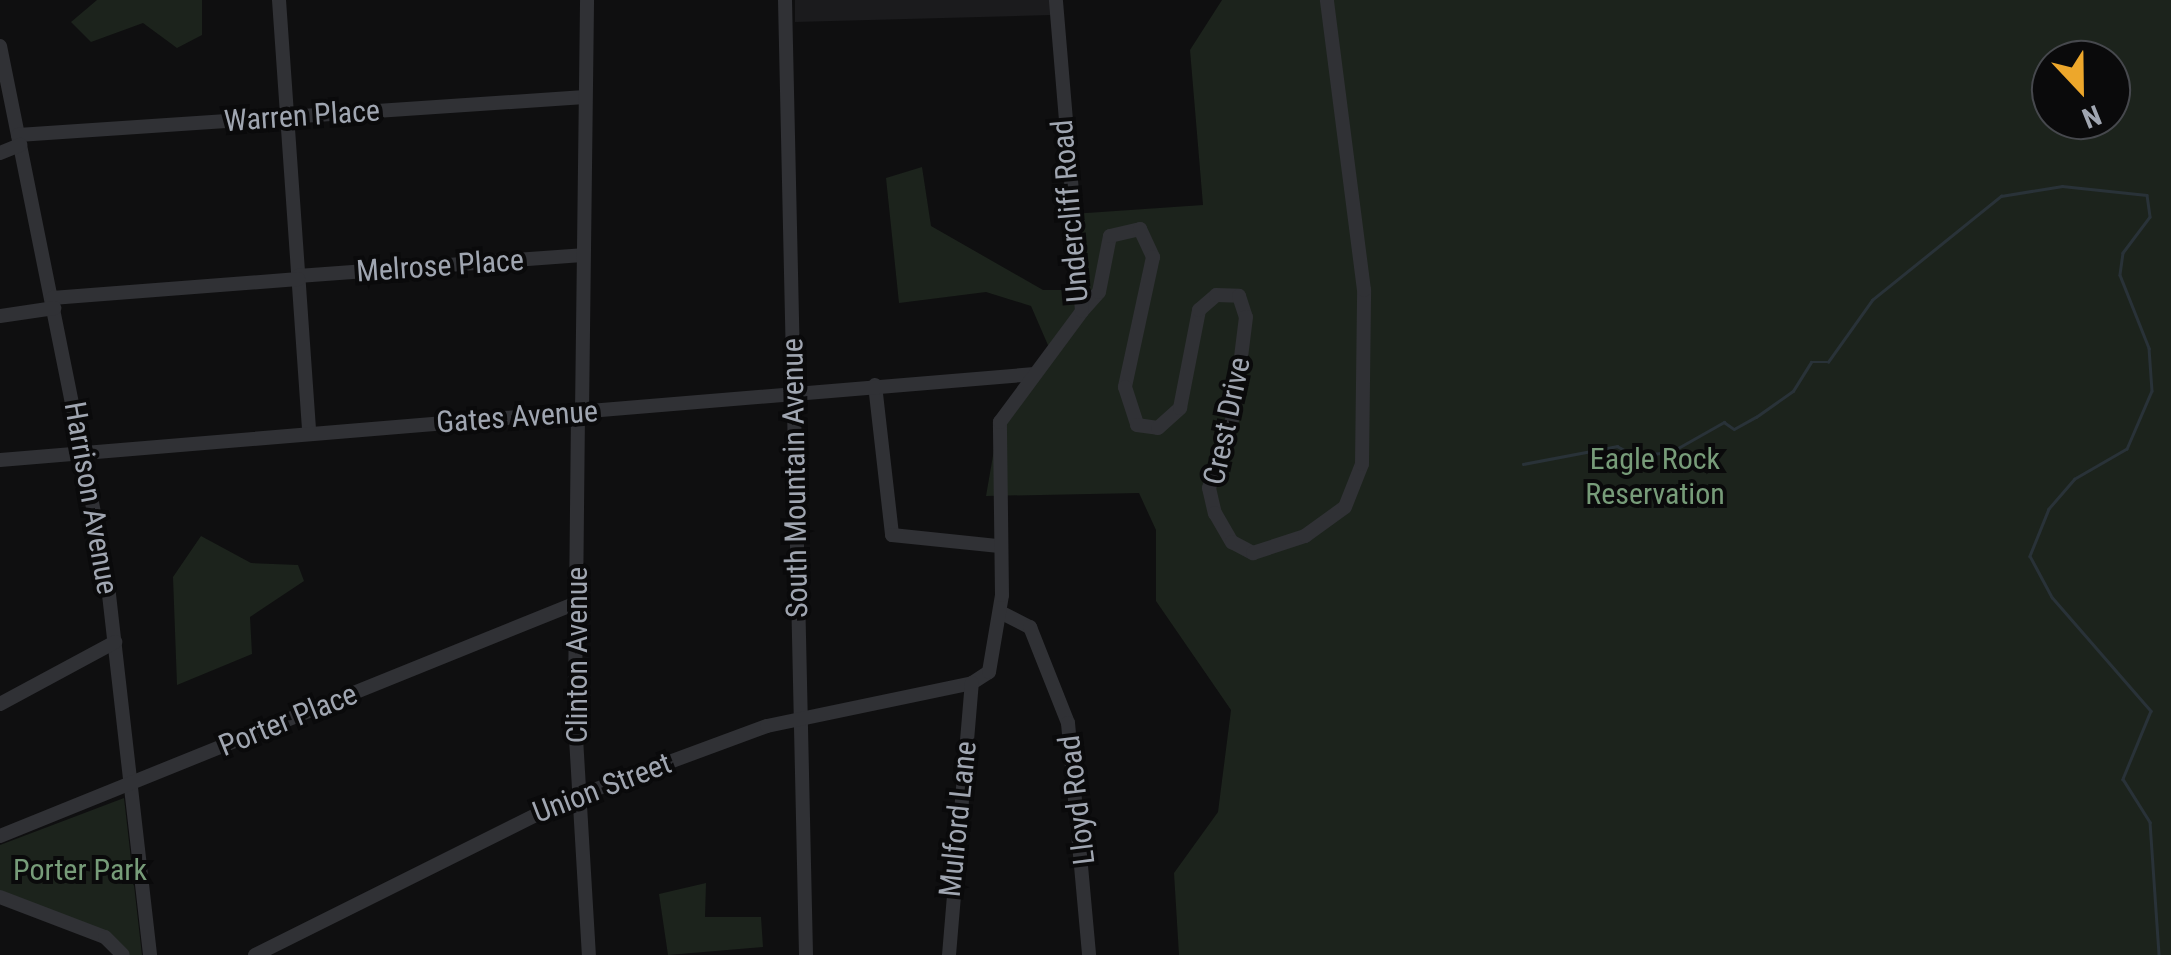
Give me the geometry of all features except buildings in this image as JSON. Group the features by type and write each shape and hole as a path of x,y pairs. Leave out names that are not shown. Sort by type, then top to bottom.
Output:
{"street":[{"path":"279,0 309,432"},
{"name":"Clinton Avenue","path":"587,0 576,602 580,795 589,955"},
{"name":"South Mountain Avenue","path":"785,0 806,955"},
{"name":"Undercliff Road","path":"972,684 992,664 1000,612 995,443 1034,374 1082,311 1056,0"},
{"name":"Crest Drive","path":"1082,311 1100,292 1110,236 1140,229 1153,257 1125,387 1137,424 1158,428 1180,408 1200,310 1216,295 1239,296 1246,317 1234,414 1209,488 1215,514 1232,542 1264,552 1345,507 1362,464 1364,290 1327,0"},
{"name":"Harrison Avenue","path":"0,46 83,448 115,642 150,955"},
{"name":"Warren Place","path":"0,152 20,140 585,97"},
{"name":"Melrose Place","path":"0,316 53,303 298,278 582,256"},
{"name":"Gates Avenue","path":"0,460 83,448 580,414 876,384 1034,374"},
{"path":"876,384 892,535 999,546"},
{"name":"Porter Place","path":"0,836 576,602"},
{"name":"Lloyd Road","path":"1000,612 1030,626 1068,723 1090,955"},
{"path":"0,704 115,642"},
{"name":"Union Street","path":"255,955 580,795 800,716 972,684"},
{"name":"Mulford Lane","path":"949,955 972,684"},
{"path":"0,897 105,937 122,955"}],"shaded area":[{"path":"795,0 1050,0 1051,15 795,22"}],"green space":[{"path":"97,0 202,0 202,35 177,48 143,23 91,42 71,22"},
{"name":"Eagle Rock Reservation","path":"1222,0 2171,0 2171,955 1179,955 1174,873 1218,812 1231,710 1156,601 1156,530 1139,493 986,496 999,421 1054,359 1031,306 986,292 899,303 886,178 922,167 931,226 1043,290 1079,290 1072,214 1203,205 1190,50"},
{"path":"201,536 251,563 298,565 304,581 250,617 252,654 177,685 173,577"},
{"name":"Porter Park","path":"124,798 142,955 123,955 105,937 0,897 0,845"},
{"path":"706,883 705,917 761,917 763,947 668,955 659,894"}],"waterway":[{"path":"1523,464 1617,446 1636,456 1671,452 1724,422 1734,429 1756,417 1793,391 1811,362 1828,362 1872,300 2001,196 2062,186 2147,195 2150,217 2123,253 2120,275 2149,348 2152,391 2127,449 2075,479 2049,509 2030,556 2052,597 2151,711 2123,779 2150,822 2159,955"}]}
